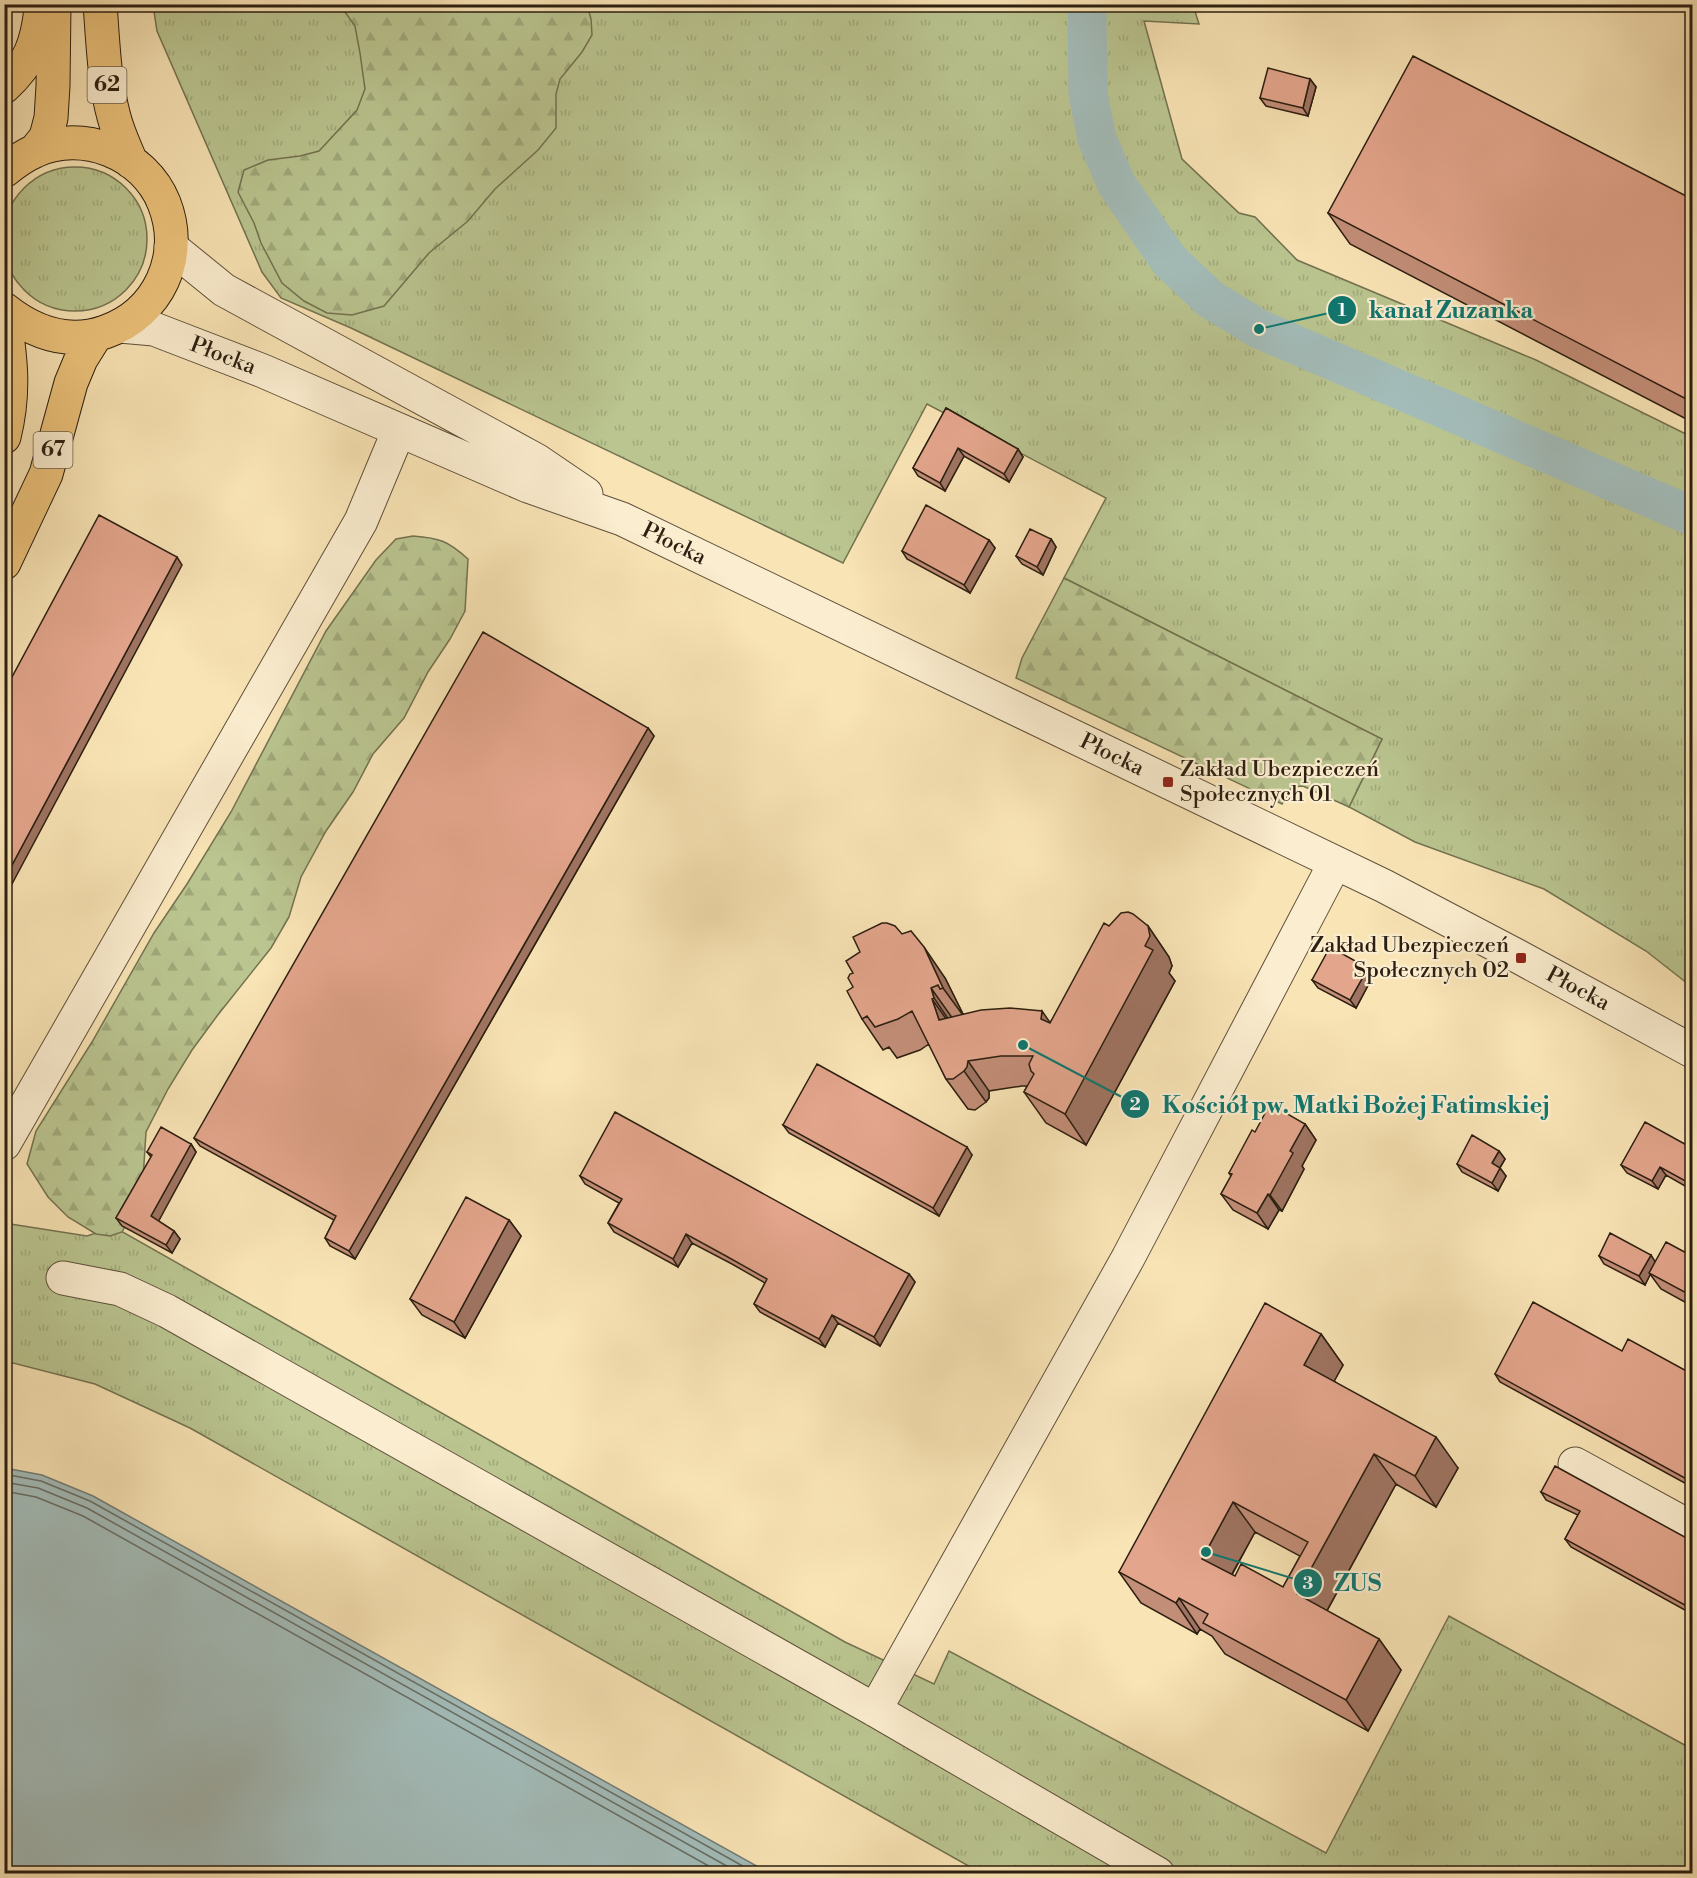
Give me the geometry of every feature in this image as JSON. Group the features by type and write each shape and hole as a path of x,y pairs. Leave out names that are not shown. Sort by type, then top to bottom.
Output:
{"main road":[{"path":"4,87 18,74 32,52 42,4"},
{"name":"62","path":"15,160 46,137 51,118 54,86 54,4"},
{"name":"62","path":"100,4 110,102 131,162"},
{"name":"62","path":"15,160 51,145 68,143 85,143 117,152 152,182 164,202 170,224 171,247 168,266 161,285 136,315 108,331"},
{"path":"4,309 19,321 46,334 76,338 108,331"},
{"name":"67","path":"4,315 12,375 9,418 4,437"},
{"name":"67","path":"4,563 46,474 71,383 81,359 108,331"}],"street":[{"name":"Płocka","path":"171,247 224,290 536,460 622,519"},
{"name":"Płocka","path":"108,331 154,329 262,371 528,486 622,519 1335,863 1521,958 1692,1051"},
{"path":"4,1144 361,521 399,430"},
{"path":"875,1710 1128,1258 1335,863"},
{"path":"63,1278 120,1289 167,1311 875,1710 1158,1874"},
{"path":"1575,1464 1692,1528"}],"green space":[{"path":"153,5 1193,5 1199,24 1144,21 1182,159 1239,213 1255,217 1297,260 1536,360 1692,437 1692,987 1646,951 1544,889 1415,842 1349,807 1382,739 1064,578 1106,498 927,404 843,563 351,328 281,298 262,272 157,31"},
{"path":"340,5 587,5 592,35 582,52 560,79 556,94 556,128 538,150 495,189 468,221 429,253 384,306 352,315 327,313 304,301 282,283 238,192 244,170 268,160 319,151 357,110 365,89 360,53 355,26"},
{"path":"75,167 89,168 103,173 126,188 141,211 146,225 146,253 141,267 126,290 103,305 89,310 75,311 61,310 47,305 24,290 9,267 4,253 3,239 4,225 9,211 24,188 47,173 61,168"},
{"path":"413,536 443,541 468,559 465,611 428,672 404,718 373,754 353,792 326,831 301,877 289,917 271,948 192,1050 168,1089 146,1132 142,1196 122,1232 110,1236 96,1234 68,1217 48,1197 27,1164 36,1131 92,1042 154,933 231,812 326,631 376,560 396,539"},
{"path":"1064,578 1382,739 1349,807 1303,786 1292,787 1282,804 1016,678 1022,658"},
{"path":"4,1223 87,1236 114,1227 845,1642 934,1684 949,1651 1326,1853 1449,1616 1692,1749 1692,1873 981,1873 190,1428 95,1384 5,1361"}],"water":[{"path":"5,1468 42,1475 93,1496 769,1873 5,1873"}],"building":[{"path":"1413,56 1692,199 1692,402 1328,213"},
{"path":"1268,68 1310,79 1303,108 1260,98"},
{"path":"946,408 1018,449 1004,474 958,448 940,483 913,468"},
{"path":"926,505 989,540 964,585 902,551"},
{"path":"99,515 177,557 4,880 4,692"},
{"path":"1030,529 1051,539 1037,567 1016,556"},
{"path":"483,632 648,728 349,1251 325,1238 336,1216 194,1138"},
{"path":"1128,912 1148,926 1150,936 1145,946 1153,950 1065,1114 1024,1092 1034,1074 1029,1064 1033,1056 1001,1056 968,1061 964,1071 953,1079 946,1079 912,1011 875,1027 867,1016 862,1019 847,991 853,987 848,978 853,973 846,961 860,952 853,937 882,923 887,923 895,926 902,934 911,931 924,947 943,988 940,989 938,985 931,988 939,1020 981,1010 1010,1008 1042,1011 1041,1019 1050,1023 1104,923 1109,926 1121,913"},
{"path":"1330,947 1368,968 1350,1000 1312,980"},
{"path":"817,1064 967,1147 933,1208 783,1125"},
{"path":"1270,1104 1305,1124 1290,1151 1293,1153 1270,1195 1268,1194 1257,1213 1221,1194 1232,1174 1229,1173 1252,1130 1255,1132"},
{"path":"615,1112 909,1274 874,1337 832,1315 819,1339 754,1304 767,1279 686,1234 673,1259 608,1223 622,1199 580,1176"},
{"path":"1645,1122 1692,1148 1692,1178 1689,1183 1660,1167 1652,1181 1621,1165"},
{"path":"161,1127 191,1144 151,1216 174,1231 166,1245 116,1218 152,1155 147,1152"},
{"path":"1472,1135 1499,1151 1492,1163 1500,1168 1492,1183 1457,1164"},
{"path":"466,1197 509,1220 454,1322 410,1299"},
{"path":"1610,1233 1651,1255 1639,1276 1599,1256"},
{"path":"1666,1242 1692,1256 1690,1295 1649,1273"},
{"path":"1533,1302 1622,1351 1628,1339 1692,1374 1690,1418 1692,1419 1692,1482 1495,1374"},
{"path":"1265,1303 1321,1334 1304,1365 1436,1437 1415,1476 1374,1454 1297,1594 1379,1639 1346,1700 1203,1623 1208,1614 1179,1598 1176,1603 1119,1572","holes":["1233,1502 1308,1542 1283,1587 1241,1564 1235,1576 1202,1559"]},
{"path":"1555,1466 1692,1541 1692,1609 1565,1539 1580,1511 1541,1492"}],"waterway":[{"path":"1087,4 1088,94 1097,139 1117,185 1169,260 1210,299 1259,329 1692,516"}],"place":[{"name":"kanał Zuzanka","path":"1259,329"},
{"name":"Zakład Ubezpieczeń Społecznych 01","path":"1168,782"},
{"name":"Zakład Ubezpieczeń Społecznych 02","path":"1521,958"},
{"name":"Kościół pw. Matki Bożej Fatimskiej","path":"1023,1045"},
{"name":"ZUS","path":"1206,1552"}]}
